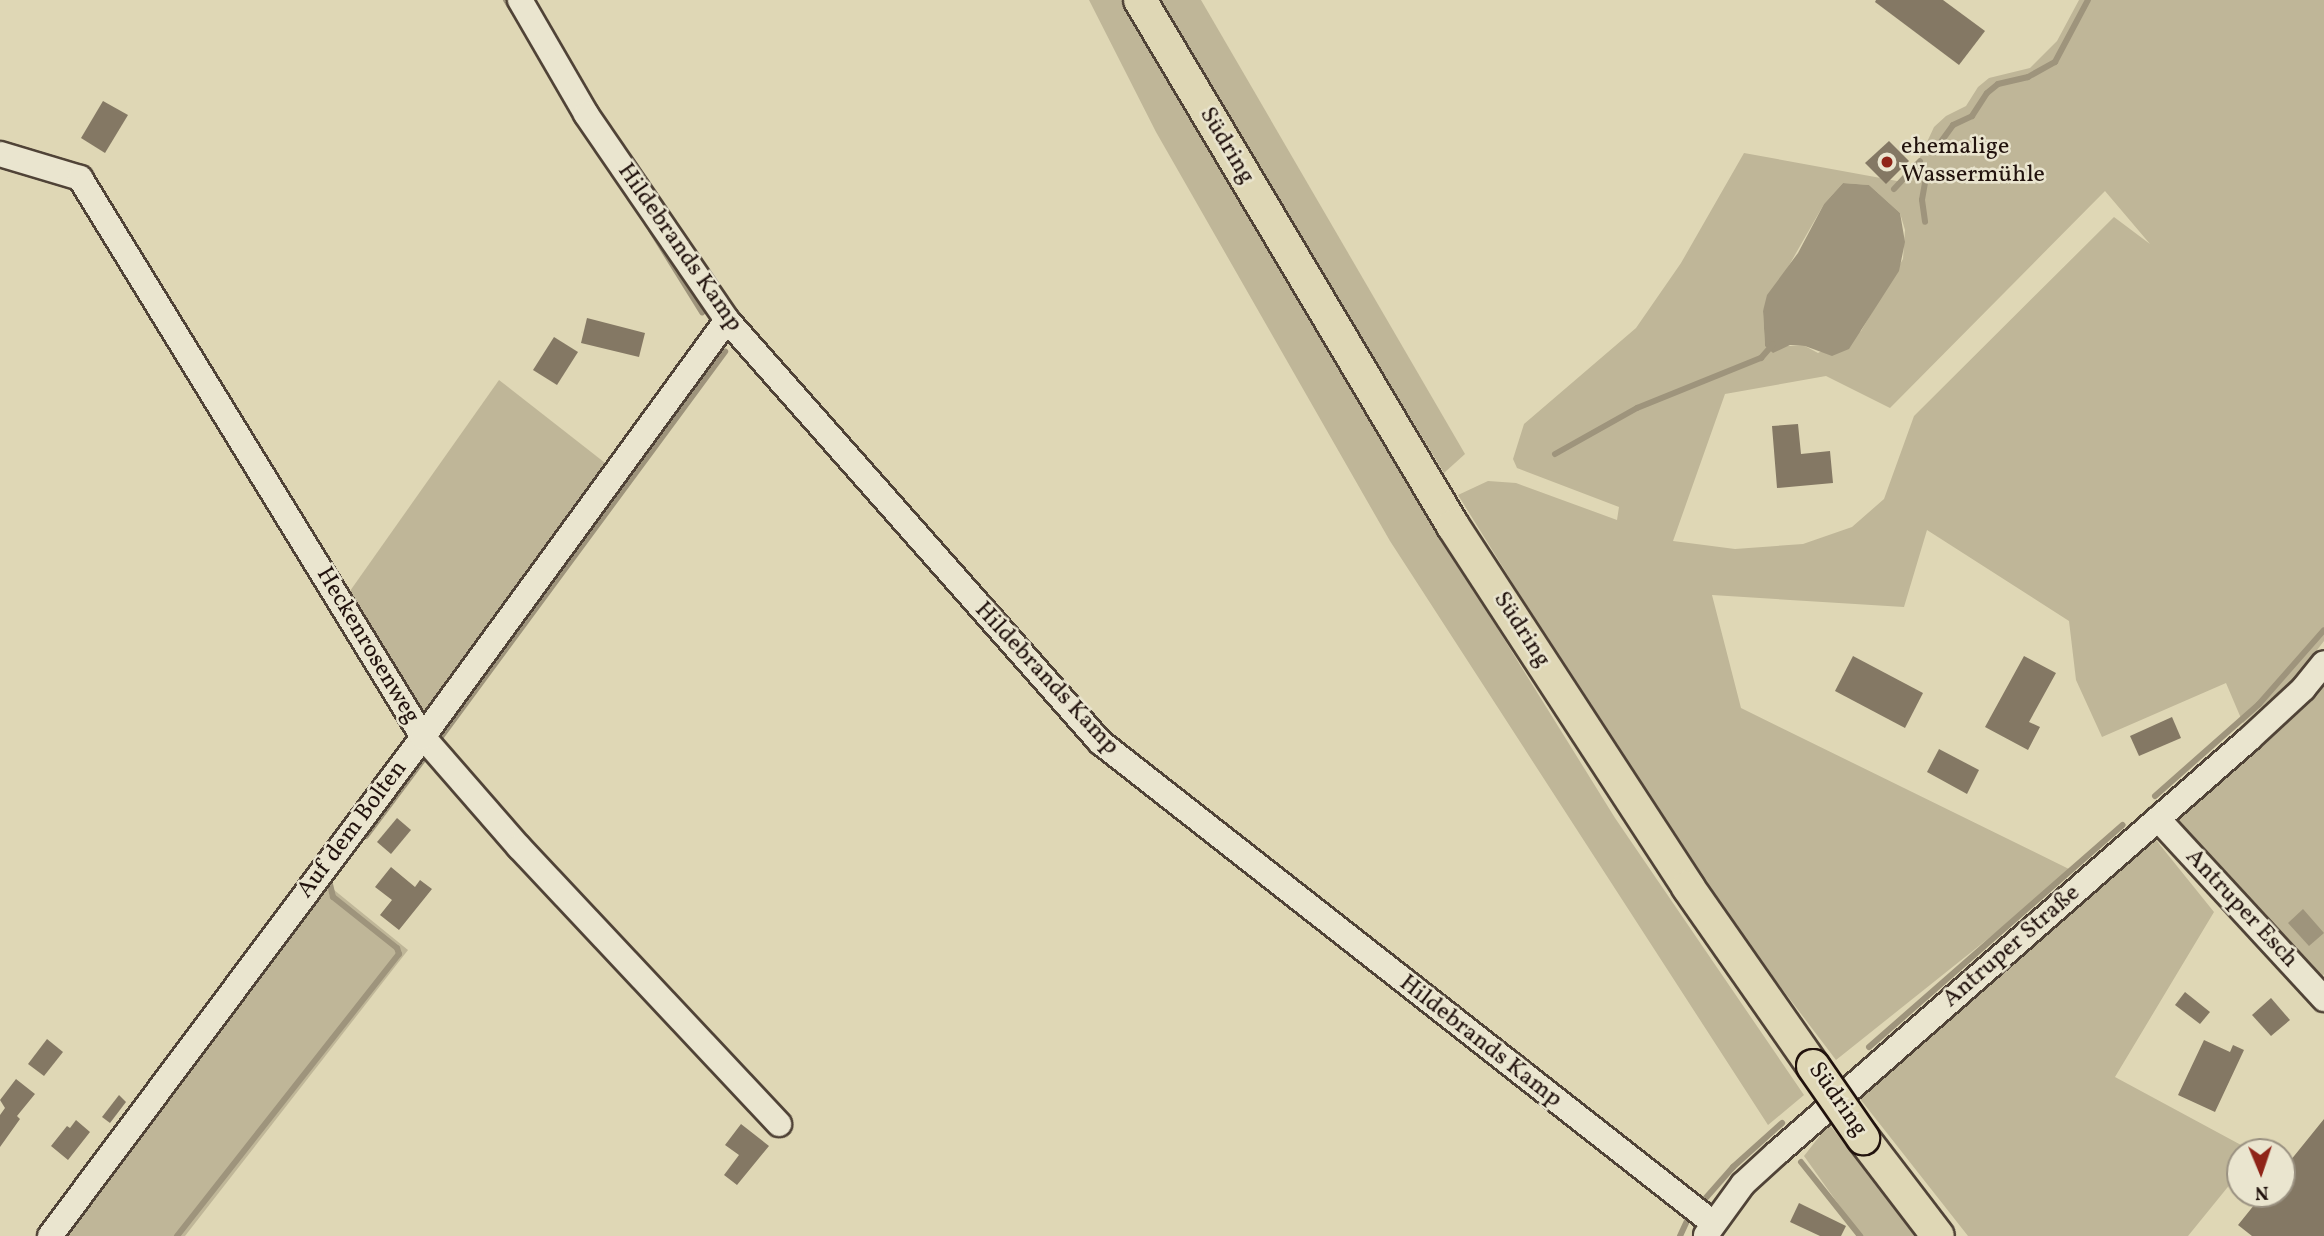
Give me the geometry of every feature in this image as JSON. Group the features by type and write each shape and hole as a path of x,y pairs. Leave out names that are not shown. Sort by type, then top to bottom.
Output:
{"main road":[{"name":"Südring","path":"1140,0 1453,526 1688,887 1863,1138 1938,1236"}],"street":[{"name":"Hildebrands Kamp","path":"520,0 586,114 727,320 1100,742 1709,1230"},
{"name":"Heckenrosenweg","path":"0,154 80,178 423,737 519,847 779,1124"},
{"name":"Auf dem Bolten","path":"50,1236 423,737 727,320"},
{"name":"Antruper Straße","path":"1709,1230 1744,1184 1777,1153 2249,739 2303,689 2324,663"},
{"name":"Antruper Esch","path":"2158,818 2324,999"}],"shaded area":[{"path":"1089,0 1123,0 1426,513 1615,818 1804,1095 1768,1125 1390,541 1156,132"},
{"path":"1156,0 1201,0 1465,454 1444,473"},
{"path":"2079,0 2324,0 2324,641 2297,676 2243,723 2226,683 2102,737 2076,680 2069,621 1927,530 1904,607 1712,595 1741,708 2073,871 1836,1060 1688,865 1458,495 1488,481 1516,483 1617,520 1619,507 1517,468 1513,459 1524,424 1636,328 1681,263 1744,153 1908,183 1934,127 1946,116 1966,106 1978,87 1989,78 2030,68 2057,41","holes":["1843,183 1869,185 1900,213 1905,230 1903,259 1861,331 1818,353 1805,346 1765,346 1763,311 1824,204","2105,191 2150,244 2114,217 1914,416 1884,499 1852,527 1803,544 1735,549 1673,541 1725,394 1826,376 1890,408"]},
{"path":"1843,183 1869,185 1900,213 1905,242 1899,271 1849,349 1832,356 1805,346 1790,345 1773,353 1765,346 1763,311 1767,295 1798,253 1824,204"},
{"path":"499,380 609,466 424,721 350,591"},
{"path":"2324,683 2324,974 2319,981 2174,823"},
{"path":"2156,840 2214,912 2115,1077 2228,1138 2226,1189 2188,1236 1968,1236 1857,1095"},
{"path":"323,881 408,950 185,1236 63,1236"},
{"path":"2303,909 2324,933 2309,946 2288,923"},
{"path":"1829,1124 1917,1236 1861,1236 1804,1156"}],"building":[{"path":"1943,0 1985,31 1959,65 1875,2"},
{"path":"103,101 128,115 105,153 81,138"},
{"name":"ehemalige Wassermühle","path":"1889,141 1909,161 1886,184 1865,163"},
{"path":"587,318 645,333 639,357 581,343"},
{"path":"554,337 578,352 557,385 533,370"},
{"path":"1798,424 1801,454 1830,451 1833,483 1777,488 1772,426"},
{"path":"1853,656 1923,693 1905,728 1835,691"},
{"path":"2024,656 2056,673 2029,722 2040,727 2028,750 1985,727"},
{"path":"2172,717 2181,738 2139,756 2130,736"},
{"path":"1939,749 1979,770 1967,794 1927,772"},
{"path":"397,818 411,830 391,854 377,842"},
{"path":"391,867 415,887 420,880 432,889 399,930 380,915 392,900 375,887"},
{"path":"2185,992 2210,1012 2200,1024 2175,1005"},
{"path":"2271,998 2290,1020 2271,1036 2252,1015"},
{"path":"47,1039 63,1052 44,1076 28,1064"},
{"path":"2204,1040 2230,1052 2233,1045 2244,1050 2215,1112 2178,1095"},
{"path":"16,1079 35,1094 17,1116 20,1119 0,1147 0,1115 5,1108 0,1100"},
{"path":"119,1095 126,1102 110,1123 102,1117"},
{"path":"2324,1119 2324,1236 2252,1236 2238,1225 2252,1208 2296,1208 2296,1154"},
{"path":"76,1120 90,1132 68,1160 51,1146 67,1126 70,1128"},
{"path":"741,1124 769,1146 737,1185 724,1175 739,1155 725,1145"},
{"path":"1799,1203 1846,1226 1841,1236 1820,1236 1790,1222"}],"waterway":[{"path":"506,0 513,11"},
{"path":"1940,143 1953,125 1972,116 1987,93 1998,84 2028,77 2055,62 2088,0"},
{"path":"1894,189 1920,161"},
{"path":"1916,165 1926,177 1922,200 1925,222"},
{"path":"651,230 702,312"},
{"path":"1555,454 1637,408 1761,358 1773,344"},
{"path":"435,745 725,351"},
{"path":"2155,796 2259,704 2324,630"},
{"path":"366,836 428,753"},
{"path":"1869,1047 2123,825"},
{"path":"177,1236 399,954 397,948 333,897 330,884"},
{"path":"1704,1200 1733,1167 1782,1123"},
{"path":"1801,1162 1860,1236"},
{"path":"1680,1236 1687,1221"}],"place":[{"name":"ehemalige Wassermühle","path":"1887,162"}]}
